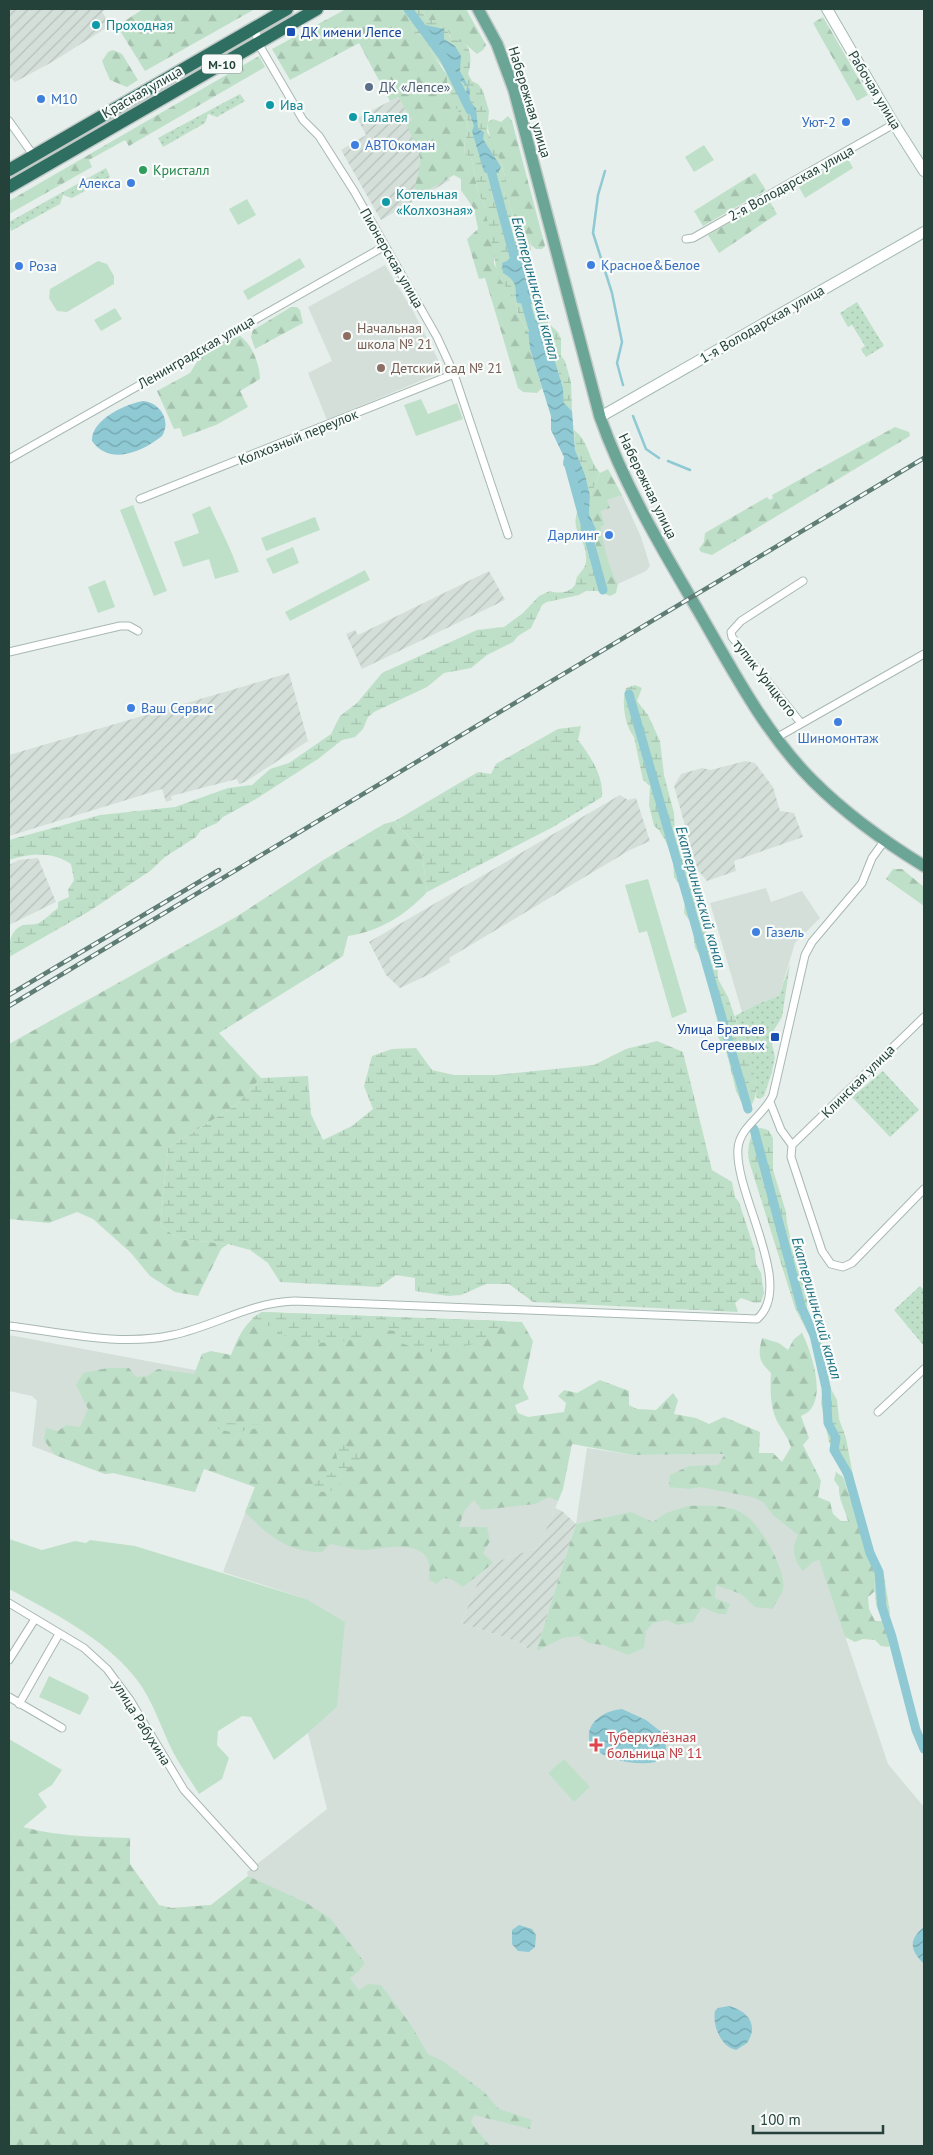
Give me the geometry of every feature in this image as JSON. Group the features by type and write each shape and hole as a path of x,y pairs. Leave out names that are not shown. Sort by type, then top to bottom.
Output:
{"highway":[{"name":"Красная улица","path":"9,170 287,9"},
{"name":"Красная улица","path":"9,187 317,9"}],"main road":[{"name":"Набережная улица","path":"478,9 497,44 514,90 600,417 616,460 652,532 760,716 776,738 799,766 829,796 885,840 924,866"}],"street":[{"name":"Рабочая улица","path":"827,9 894,124 924,170"},
{"name":"Пионерская улица","path":"255,27 258,43 303,120 319,136 327,148 434,332 454,374 508,535"},
{"path":"9,121 34,156"},
{"name":"2-я Володарская улица","path":"686,239 693,238 894,124"},
{"name":"1-я Володарская улица","path":"600,417 924,232"},
{"name":"Ленинградская улица","path":"9,459 385,246"},
{"name":"Колхозный переулок","path":"140,499 454,374"},
{"name":"тупик Урицкого","path":"800,722 732,637 731,632 741,621 803,581"},
{"path":"9,652 120,626 129,626 138,631"},
{"path":"776,738 800,722 924,654"},
{"path":"9,1326 104,1337 150,1338 186,1331 260,1304 294,1301 690,1318 757,1319 769,1304 771,1281 740,1171 738,1147 740,1138 770,1102 779,1074 804,955 812,942 862,883 872,858 885,840"},
{"name":"Клинская улица","path":"792,1145 924,1017"},
{"path":"770,1102 781,1130 792,1145 791,1157 822,1251 827,1260 835,1266 845,1266 852,1263 924,1189"},
{"path":"878,1412 924,1369"},
{"name":"улица Рабухина","path":"9,1603 84,1648 107,1669 130,1700 184,1790 254,1867"},
{"path":"9,1660 34,1619"},
{"path":"20,1704 59,1634"},
{"path":"9,1697 62,1728"}],"shaded area":[{"path":"9,9 106,9 102,12 111,25 52,62 15,82 11,78 9,80"},
{"path":"398,97 450,180 381,220 341,150 366,135 357,118"},
{"path":"385,265 413,311 444,371 327,420 308,373 332,361 308,307"},
{"path":"622,495 641,537 650,566 646,571 618,584 611,571 604,549 601,527 605,525 601,511 607,500"},
{"path":"489,571 505,600 362,669 346,634 355,630 358,635"},
{"path":"289,673 308,741 245,782 239,784 237,779 171,796 172,800 166,802 162,789 9,836 9,755"},
{"path":"745,761 755,763 773,787 780,811 794,813 803,837 734,861 736,871 707,881 697,869 674,786 681,774 702,768 711,770"},
{"path":"620,795 628,800 636,798 650,841 630,850 449,958 450,962 428,975 400,988 386,975 369,942"},
{"path":"38,858 56,902 9,925 9,865 19,860"},
{"path":"766,888 771,902 802,891 820,918 795,943 779,996 742,1012 710,903"},
{"name":"Туберкулёзная больница № 11","path":"9,1335 392,1407 563,1489 539,1547 493,1563 481,1575 461,1623 519,1642 527,1648 537,1651 576,1524 587,1448 633,1455 773,1453 789,1469 888,1764 924,1807 924,2146 490,2146 471,2122 172,1908 211,1905 248,1876 247,1872 327,1809 308,1733 337,1707 306,1599 223,1572 255,1487 204,1468 195,1492 113,1473 105,1474 32,1446 37,1401 32,1396 9,1391"},
{"path":"555,1508 562,1511 576,1524 536,1651 527,1648 519,1642 461,1623 481,1575 493,1563 539,1547"}],"green space":[{"path":"143,9 255,9 145,71 117,26"},
{"path":"346,9 399,9 408,16 414,32 426,38 433,55 447,75 452,100 467,119 468,128 464,149 465,154 472,160 478,194 484,203 494,248 494,264 516,300 518,314 528,332 530,349 542,388 537,393 523,392 518,388 485,278 479,279 467,239 478,229 474,209 461,190 461,179 454,175 416,197 415,187 420,168 420,157 406,123 412,120 398,97 390,101 359,43 290,80 272,49"},
{"path":"399,9 421,9 428,20 444,20 449,23 448,32 451,39 463,42 470,53 468,74 472,81 478,84 483,91 489,111 487,132 494,143 507,185 504,193 519,225 521,234 530,239 532,270 539,283 540,310 546,314 548,323 558,332 561,339 561,356 565,361 571,382 572,411 564,403 563,388 545,328 532,321 536,328 533,332 528,332 518,314 516,300 498,277 484,203 478,194 472,160 465,154 464,149 468,128 467,119 460,114 449,97 447,75 444,68 433,55 426,38 414,32 408,16"},
{"path":"421,9 466,9 486,45 483,50 477,54 464,43 451,39 444,20 428,20"},
{"path":"823,17 868,95 857,101 813,23"},
{"path":"113,50 122,54 138,80 127,87 110,80 102,61 108,52"},
{"path":"259,56 265,67 129,146 125,140 89,160 92,167 9,214 9,201"},
{"path":"240,94 245,101 217,117 208,114 205,123 163,147 158,138"},
{"path":"508,116 512,121 545,246 542,249 536,249 531,245 530,239 521,234 519,225 504,193 505,175 488,130 488,122 493,119 501,122"},
{"path":"704,145 714,160 694,172 685,157"},
{"path":"847,157 853,168 805,198 798,185"},
{"path":"106,168 110,177 72,198 63,195 60,204 11,231 9,222"},
{"path":"755,173 766,190 703,226 694,211"},
{"path":"247,199 256,215 238,225 229,209"},
{"path":"769,200 777,214 719,253 708,235"},
{"path":"300,258 305,267 248,300 243,291"},
{"path":"98,261 107,264 114,276 114,284 67,312 57,311 49,298 50,289"},
{"path":"857,302 884,346 866,357 861,349 865,346 852,325 848,327 840,313"},
{"path":"291,307 297,307 300,310 303,323 255,349 251,337 253,330"},
{"path":"115,308 122,319 101,331 94,320"},
{"path":"240,336 252,349 260,373 260,379 240,391 248,407 216,425 183,437 180,428 174,429 157,391 190,373 202,354"},
{"path":"421,399 428,414 457,403 463,419 416,436 404,405"},
{"path":"895,427 909,432 910,436 712,555 701,552 699,549 704,542 705,533 767,497 770,500 773,498 772,495"},
{"path":"574,430 583,439 600,473 590,496 575,450"},
{"path":"608,469 622,495 607,500 610,508 601,511 605,525 601,527 605,550 618,584 616,593 610,596 598,591 603,572 596,558 596,529 589,514 590,496 600,473"},
{"path":"133,505 167,591 154,596 120,510"},
{"path":"210,506 239,572 215,579 209,559 183,567 174,542 199,533 192,514"},
{"path":"579,508 578,515 583,535 595,535 596,529 596,558 603,572 598,591 586,591 579,595 547,602 542,605 531,628 518,636 513,642 487,655 471,668 444,673 427,687 374,712 368,717 363,729 355,737 342,740 318,759 256,799 223,817 217,823 201,830 196,837 165,857 150,871 88,912 9,957 11,938 15,930 24,925 36,924 44,920 58,908 58,902 69,897 68,890 74,880 71,864 56,857 41,854 9,860 9,840 100,815 175,807 228,788 252,785 270,769 289,763 331,734 340,716 357,703 382,673 477,630 504,627 523,613 539,596 550,591 564,592 573,588 577,577 585,566 586,560 585,550 575,523"},
{"path":"315,517 320,530 266,551 261,538"},
{"path":"293,547 299,563 273,574 266,559"},
{"path":"365,570 370,580 290,621 285,612"},
{"path":"105,580 115,607 98,613 88,587"},
{"path":"635,685 642,688 637,701 648,715 660,741 664,775 674,813 675,833 684,850 683,860 685,866 693,874 692,888 701,905 705,919 706,937 717,951 718,979 728,997 742,1038 741,1045 753,1068 756,1094 748,1109 745,1109 736,1091 727,1054 718,1037 717,1020 707,977 701,957 695,948 692,924 684,913 685,897 682,888 674,877 673,861 666,842 659,830 654,826 649,805 650,786 643,780 634,737 628,727 625,714 624,700 626,688"},
{"path":"581,726 578,740 587,752 598,774 601,782 602,797 553,827 427,892 422,852 395,821 478,772 491,774 496,764 558,729"},
{"path":"395,821 422,852 427,892 419,901 391,921 359,934 348,936 343,956 219,1033 261,1078 235,1106 168,1148 160,1226 180,1239 228,1244 221,1249 198,1296 175,1292 150,1276 131,1253 93,1219 77,1212 49,1223 9,1219 9,1044 236,917 325,859 384,824"},
{"path":"893,869 902,869 924,887 924,906 886,879"},
{"path":"648,879 687,1012 672,1018 647,931 639,933 625,885"},
{"path":"790,964 782,1017 774,1030 772,1044 775,1057 772,1072 764,1096 760,1099 756,1097 755,1076 741,1045 742,1038 735,1016 757,1004 779,996"},
{"path":"657,1041 683,1052 712,1170 732,1182 735,1197 739,1202 755,1251 756,1264 761,1273 764,1293 761,1302 755,1303 741,1298 735,1303 738,1312 533,1302 509,1284 486,1284 461,1295 448,1296 415,1291 415,1278 396,1275 379,1287 280,1282 268,1263 250,1250 228,1244 180,1239 160,1226 168,1148 235,1106 261,1078 308,1076 311,1114 323,1140 352,1126 373,1109 364,1086 372,1056 392,1049 416,1048 432,1070 454,1075 495,1075 594,1065 626,1049"},
{"path":"883,1071 919,1110 890,1137 852,1097"},
{"path":"754,1129 768,1130 773,1138 773,1170 786,1212 795,1260 807,1297 807,1309 826,1352 826,1362 832,1364 828,1372 831,1389 837,1400 839,1419 846,1438 856,1492 874,1552 884,1575 890,1613 887,1619 881,1616 876,1605 873,1568 838,1460 829,1442 821,1403 823,1385 815,1347 795,1308 749,1161 748,1149 752,1133"},
{"path":"920,1286 924,1290 924,1346 894,1310"},
{"path":"262,1312 522,1322 533,1341 523,1387 529,1399 515,1405 518,1413 528,1417 564,1412 566,1403 558,1396 564,1390 577,1393 600,1380 629,1391 629,1405 637,1409 656,1410 673,1393 678,1400 674,1414 696,1418 709,1424 724,1417 760,1432 759,1453 773,1453 782,1462 791,1447 773,1411 771,1373 761,1361 760,1349 762,1338 779,1343 788,1350 794,1339 802,1333 814,1365 817,1391 815,1402 810,1410 801,1416 809,1438 803,1445 821,1481 818,1497 830,1502 833,1514 841,1521 848,1521 839,1487 834,1480 836,1472 843,1477 873,1568 875,1591 868,1597 869,1609 875,1621 884,1621 886,1623 890,1641 889,1647 881,1646 875,1640 863,1639 855,1642 845,1637 819,1560 813,1562 803,1571 794,1554 794,1545 798,1535 773,1515 763,1502 752,1497 700,1487 689,1489 669,1487 670,1475 689,1466 718,1465 725,1454 633,1455 572,1444 563,1489 558,1501 549,1497 535,1504 482,1510 474,1500 464,1511 459,1527 487,1527 490,1541 483,1553 493,1563 463,1587 451,1579 444,1578 436,1584 429,1580 429,1566 425,1556 411,1548 391,1547 361,1550 330,1544 322,1552 310,1552 289,1546 270,1535 245,1512 255,1487 204,1469 195,1492 113,1473 105,1474 55,1455 44,1440 46,1428 58,1431 66,1425 80,1427 88,1409 76,1385 83,1373 108,1368 129,1368 136,1377 147,1376 158,1369 194,1374 202,1354 211,1351 231,1355 243,1330 251,1320"},
{"path":"262,1312 506,1321 481,1342 439,1353 420,1350 401,1343 395,1331 388,1330 376,1331 357,1338 341,1341 320,1343 298,1341 289,1338 275,1327 262,1325 252,1318"},
{"path":"228,1423 266,1425 252,1430 231,1432 210,1425"},
{"path":"342,1444 360,1452 360,1460 345,1470 342,1481 335,1490 322,1492 310,1489 322,1477 333,1472 337,1459 335,1446"},
{"path":"688,1506 718,1506 739,1511 758,1528 777,1560 783,1581 783,1589 772,1609 755,1607 741,1594 716,1585 715,1598 730,1604 726,1614 718,1614 702,1607 693,1622 677,1625 667,1620 653,1623 646,1631 644,1648 628,1655 603,1645 588,1643 579,1636 563,1638 536,1651 576,1524 631,1512 653,1522 666,1513"},
{"path":"9,1539 42,1550 75,1541 86,1543 90,1540 135,1546 306,1599 345,1622 337,1707 274,1760 251,1717 242,1716 218,1731 217,1745 229,1758 222,1779 199,1794 173,1752 140,1684 121,1661 76,1626 9,1589"},
{"path":"49,1676 88,1695 89,1698 80,1715 39,1697"},
{"path":"9,1739 62,1770 52,1785 38,1794 47,1807 22,1828 9,1823"},
{"path":"564,1759 590,1787 574,1802 548,1773"},
{"path":"9,1823 54,1833 130,1838 130,1864 159,1905 172,1908 211,1905 248,1876 305,1902 331,1919 365,1963 350,1978 359,1990 368,1984 381,1985 411,2025 428,2054 443,2061 484,2092 499,2109 532,2120 530,2129 474,2115 471,2122 490,2146 9,2146"}],"water":[{"path":"425,25 444,29 444,39 455,46 461,56 460,71 470,90 469,101 476,108 478,129 484,132 483,139 501,167 498,173 489,174 484,172 472,131 474,126 465,99 467,87 450,70 443,48 420,30"},
{"path":"512,244 523,250 526,258 526,271 530,273 534,281 531,288 532,301 530,304 517,303 514,283 503,273 502,263 507,261 515,252"},
{"path":"531,320 536,320 545,328 563,388 564,403 572,411 575,450 585,475 590,496 589,514 596,529 592,539 583,535 575,478 563,465 564,457 551,430 551,416 530,349 528,332 533,332 536,328"},
{"path":"143,401 159,408 165,418 165,430 162,436 145,447 126,454 117,455 99,449 92,441 93,433 97,426 110,414 119,409"},
{"path":"622,1709 646,1720 665,1735 666,1750 656,1762 622,1761 606,1756 592,1748 589,1733 595,1721 600,1716"},
{"path":"519,1925 532,1929 536,1935 535,1947 529,1952 518,1951 512,1944 512,1930"},
{"path":"924,1927 924,1964 914,1950 913,1941 915,1936"},
{"path":"729,2006 742,2011 752,2025 747,2043 736,2050 726,2045 722,2040 716,2029 714,2017 715,2011 718,2008"}],"waterway":[{"name":"Екатерининский канал","path":"408,9 444,58 470,110"},
{"name":"Екатерининский канал","path":"489,163 516,264"},
{"path":"605,171 598,195 593,233 612,293 622,342 617,363 623,385"},
{"name":"Екатерининский канал","path":"523,293 537,343"},
{"path":"633,416 646,449 659,458"},
{"path":"668,461 690,470"},
{"name":"Екатерининский канал","path":"568,462 603,590"},
{"name":"Екатерининский канал","path":"629,694 748,1109"},
{"name":"Екатерининский канал","path":"754,1129 801,1306 814,1335 826,1388 828,1423 836,1438 834,1450 848,1474 870,1553 879,1572 882,1607 892,1637 916,1730 924,1749"}],"railway":[{"path":"9,1006 924,458"},
{"path":"9,995 219,870"}],"place":[{"name":"Проходная","path":"96,25"},
{"name":"ДК имени Лепсе","path":"291,32"},
{"name":"ДК «Лепсе»","path":"369,87"},
{"name":"М10","path":"41,99"},
{"name":"Ива","path":"270,105"},
{"name":"Галатея","path":"353,117"},
{"name":"Уют-2","path":"846,122"},
{"name":"АВТОкоман","path":"355,145"},
{"name":"Кристалл","path":"143,170"},
{"name":"Алекса","path":"131,183"},
{"name":"Котельная «Колхозная»","path":"386,202"},
{"name":"Красное&Белое","path":"591,265"},
{"name":"Роза","path":"19,266"},
{"name":"Начальная школа № 21","path":"347,336"},
{"name":"Детский сад № 21","path":"381,368"},
{"name":"Дарлинг","path":"609,535"},
{"name":"Ваш Сервис","path":"131,708"},
{"name":"Шиномонтаж","path":"838,722"},
{"name":"Газель","path":"756,932"},
{"name":"Улица Братьев Сергеевых","path":"775,1037"},
{"name":"Туберкулёзная больница № 11","path":"596,1745"}]}
